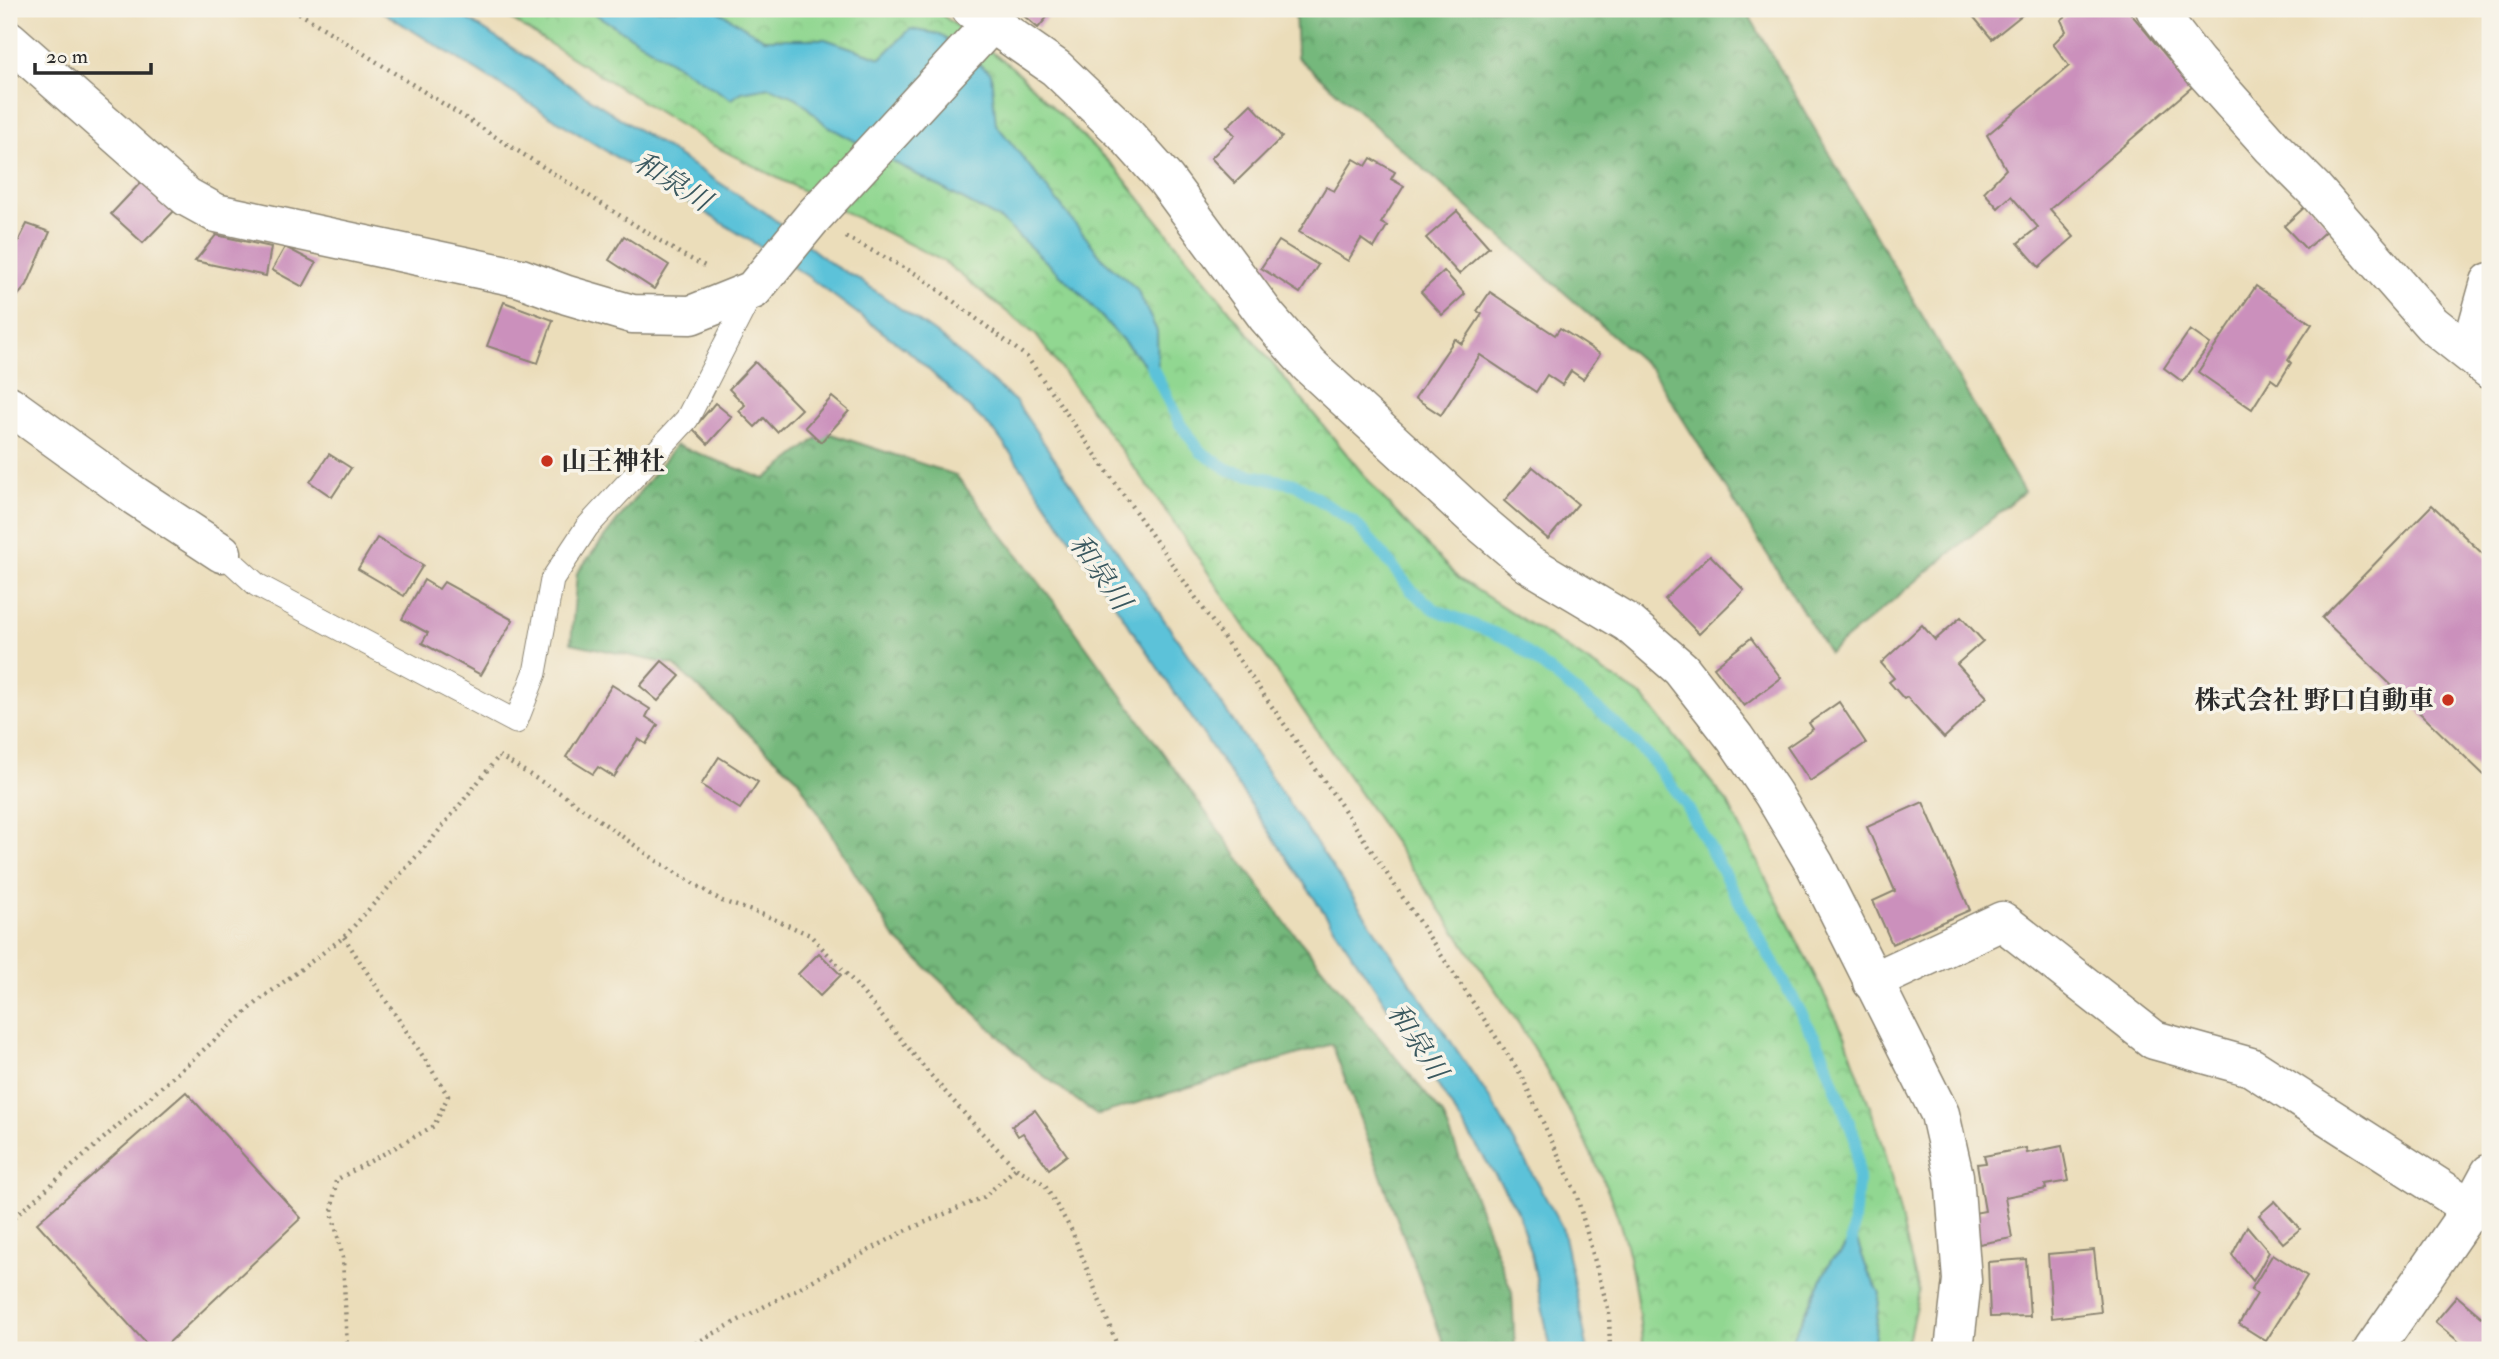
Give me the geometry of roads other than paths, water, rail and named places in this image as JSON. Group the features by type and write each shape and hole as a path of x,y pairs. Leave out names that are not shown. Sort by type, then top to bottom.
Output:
{"street":[{"path":"2155,9 2214,82 2314,189 2432,324 2480,362"},
{"path":"9,40 187,197 216,213 521,278 632,314 691,314 753,290 981,16 1056,68 1124,133 1166,180 1259,307 1309,365 1475,518 1529,564 1628,622 1681,669 1735,738 1773,794 1815,866 1940,1114 1954,1176 1962,1280 1954,1350"},
{"path":"2480,362 2490,282"},
{"path":"9,405 135,496 222,553"},
{"path":"1872,982 2002,920 2154,1040 2251,1067 2470,1208"},
{"path":"2373,1350 2470,1208 2490,1173"}],"lane":[{"path":"222,553 257,585 516,722 535,673 552,580 587,527 687,419 753,290"}],"water":[{"name":"和泉川","path":"378,9 452,9 766,213 834,266 857,278 938,335 1016,402 1492,1102 1562,1227 1588,1350 1551,1350 1532,1258 1517,1209 1378,992 995,432 912,354 807,276"},
{"path":"587,9 715,9 764,39 825,39 881,58 910,29 939,34 991,73 996,124 1104,260 1137,289 1157,331 1158,379 1079,292 1001,220 827,126 797,98 769,87 742,92 731,99"},
{"path":"1854,1232 1868,1272 1880,1293 1873,1350 1792,1350 1792,1340 1831,1260 1840,1254"}],"waterway":[{"path":"1151,365 1180,424 1201,452 1231,471 1295,484 1355,523 1411,590 1434,609 1511,640 1612,721 1652,760 1686,805 1821,1049 1856,1141 1858,1182 1851,1248"}],"place":[{"name":"山王神社","path":"547,461"},
{"name":"株式会社 野口自動車","path":"2448,700"}]}
